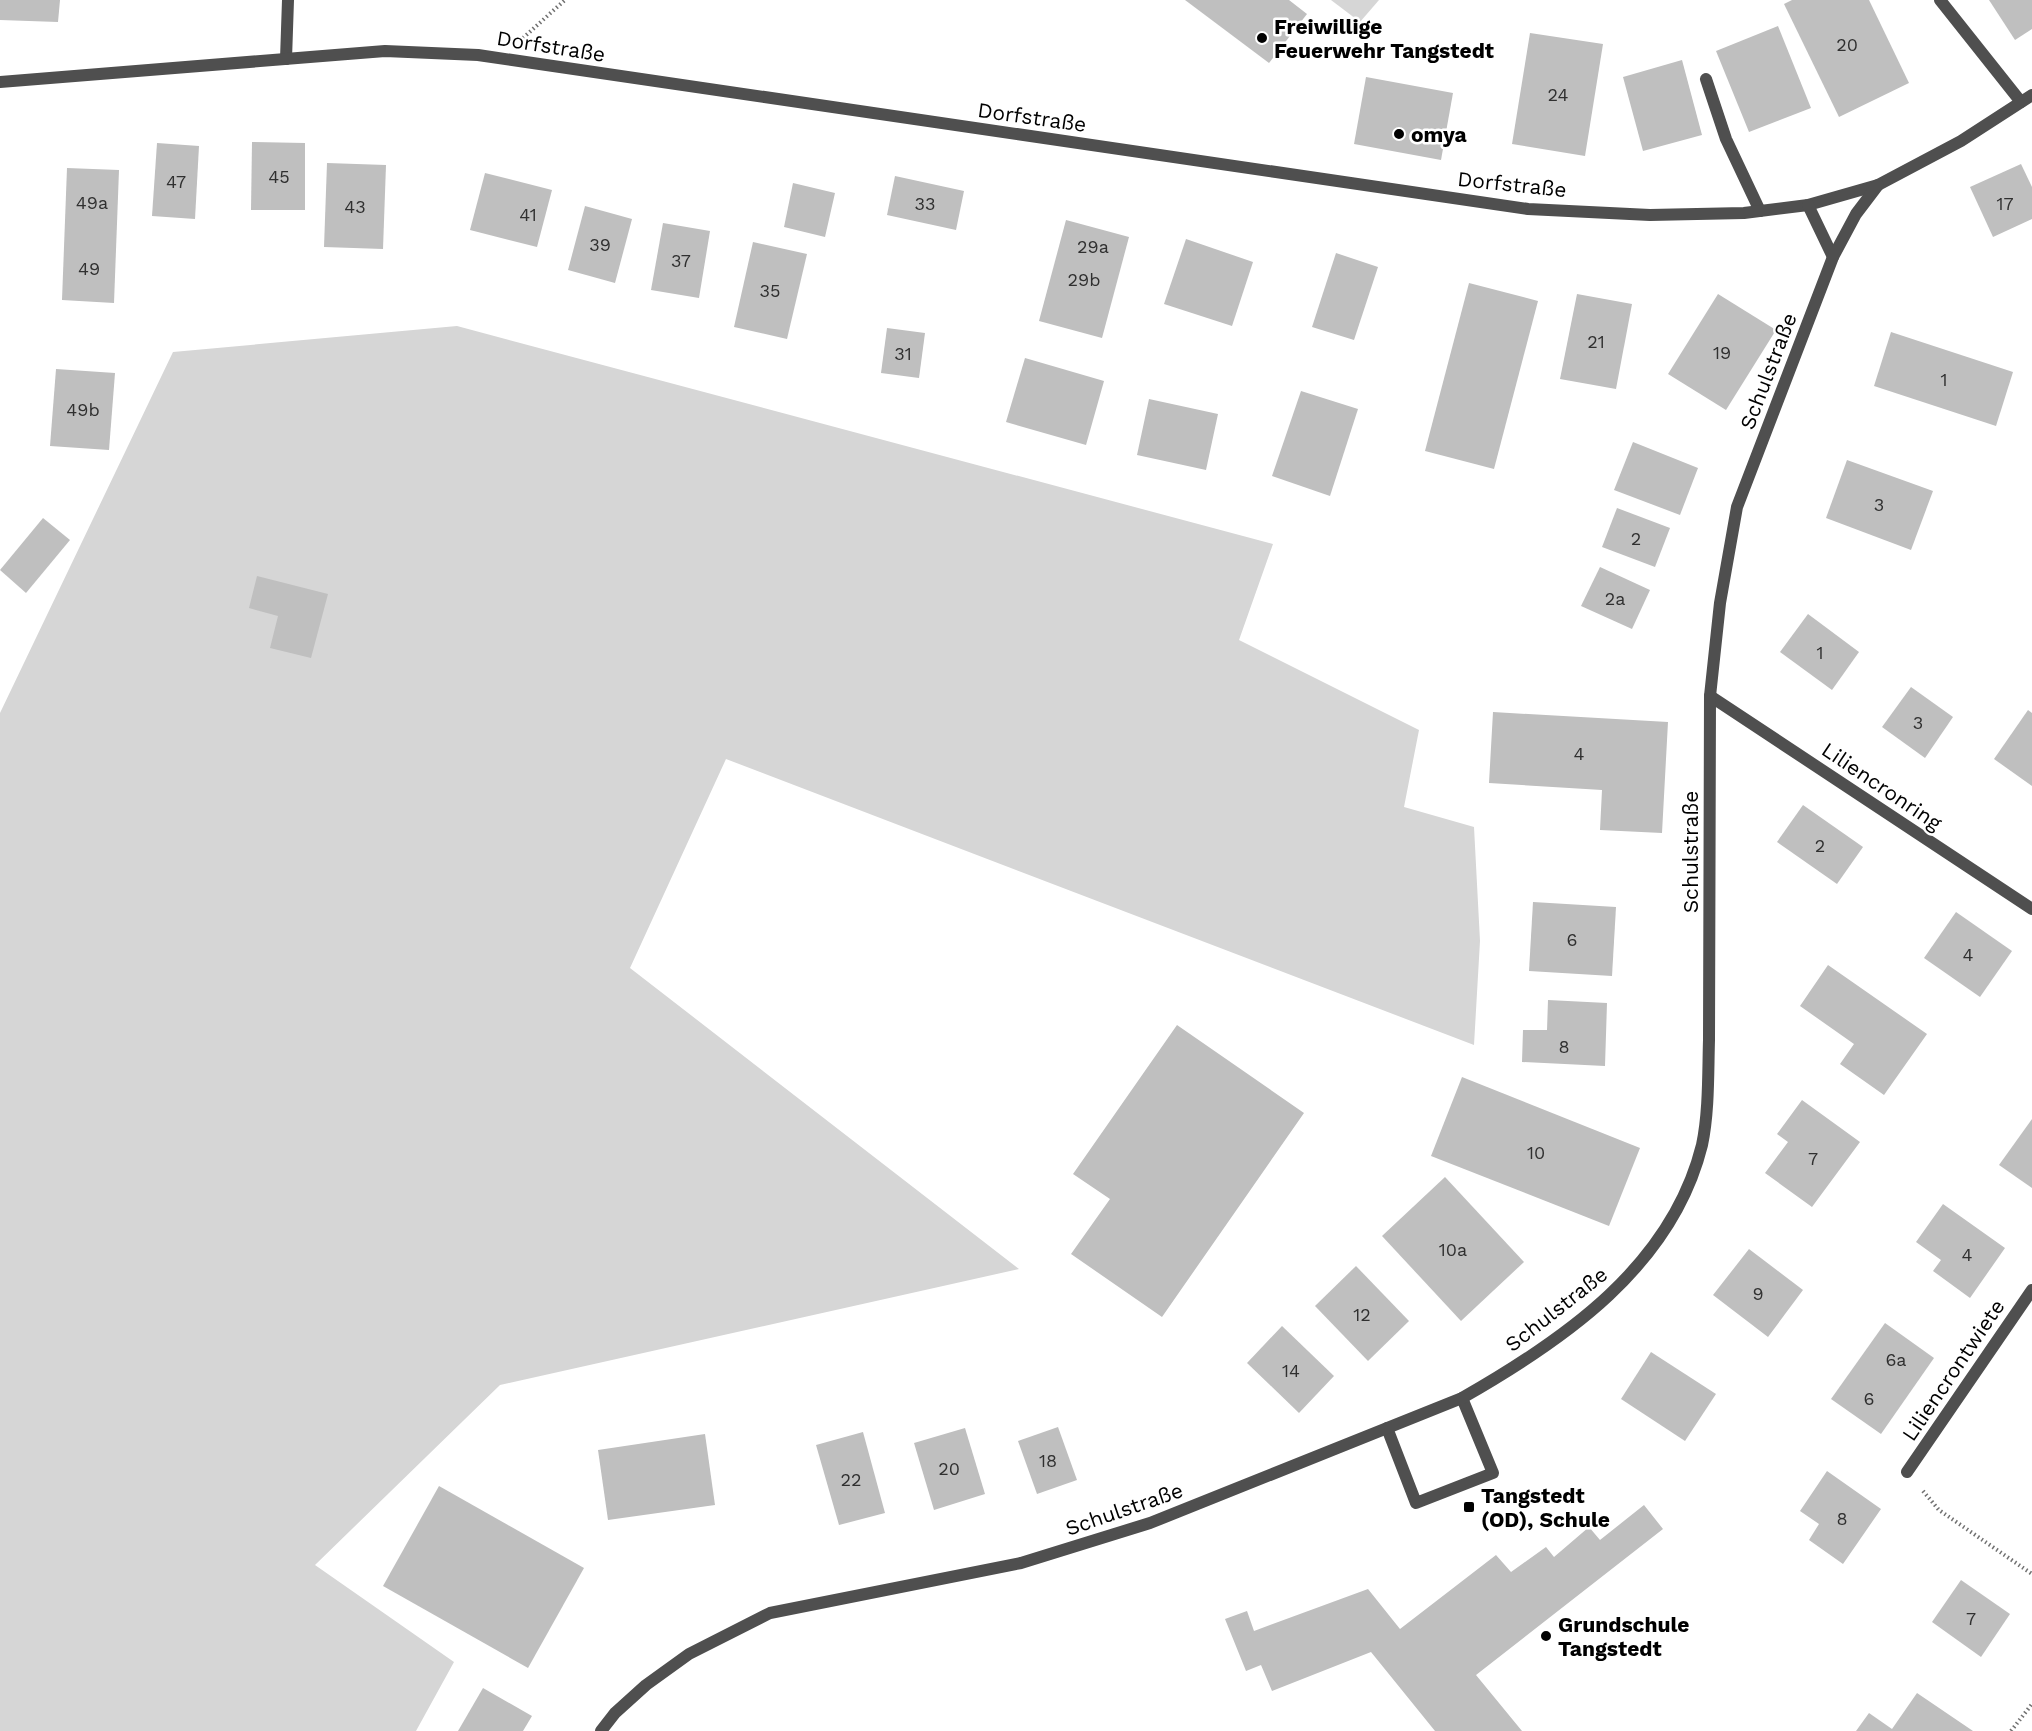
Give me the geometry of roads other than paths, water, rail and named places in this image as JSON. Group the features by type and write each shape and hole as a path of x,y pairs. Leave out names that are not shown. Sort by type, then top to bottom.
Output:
{"street":[{"path":"286,58 288,0"},
{"path":"1940,0 2027,98"},
{"name":"Dorfstraße","path":"0,82 385,51 478,55 1528,209 1650,215 1760,211 1808,205 1878,185 1960,141 2027,98"},
{"path":"1706,79 1726,139 1760,211"},
{"name":"Schulstraße","path":"601,1731 615,1713 646,1685 680,1660 770,1613 1021,1563 1150,1523 1462,1398 1505,1374 1560,1336 1605,1300 1656,1244 1674,1216 1690,1180 1702,1144 1707,1094 1710,696 1720,603 1737,507 1833,257 1856,214 1878,185"},
{"path":"1808,205 1833,257"},
{"name":"Liliencronring","path":"1710,696 2032,909"},
{"name":"Liliencrontwiete","path":"1907,1472 2032,1290"},
{"path":"1387,1428 1416,1503 1493,1473 1462,1398"}],"place":[{"name":"Freiwillige Feuerwehr Tangstedt","path":"1262,38"},
{"name":"omya","path":"1399,134"},
{"name":"Tangstedt (OD), Schule","path":"1469,1507"},
{"name":"Grundschule Tangstedt","path":"1546,1636"}]}
